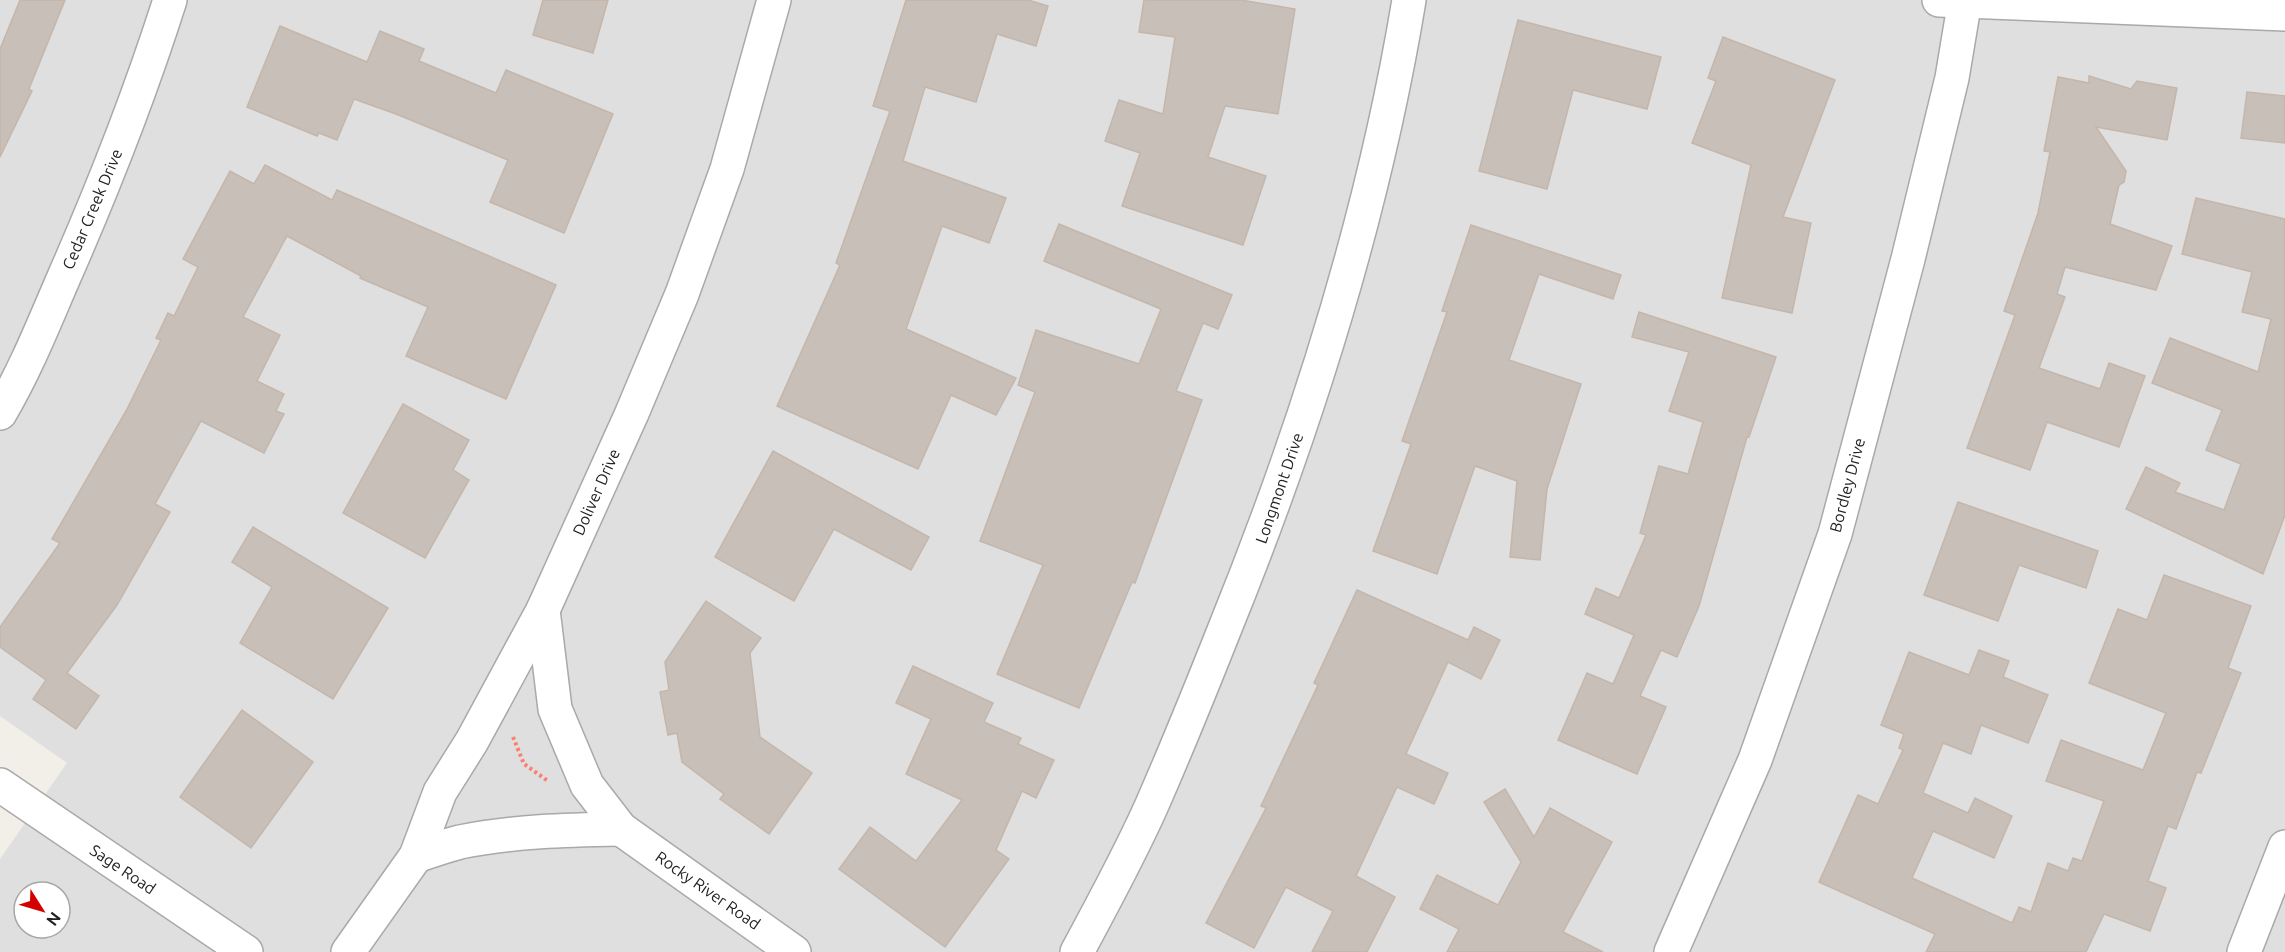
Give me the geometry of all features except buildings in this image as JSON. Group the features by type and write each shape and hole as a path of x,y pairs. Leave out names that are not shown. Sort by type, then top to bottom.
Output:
{"street":[{"name":"Cedar Creek Drive","path":"0,412 18,382 94,210 146,78 170,0"},
{"name":"Doliver Drive","path":"348,952 416,856 440,792 488,712 543,610 632,413 682,294 727,169 774,0"},
{"name":"Longmont Drive","path":"1077,952 1134,841 1163,778 1257,550 1294,446 1338,313 1370,190 1409,0"},
{"path":"1956,1 2285,14"},
{"name":"Bordley Drive","path":"1671,952 1755,760 1835,534 1914,236 1952,78 1956,1"},
{"name":"Rocky River Road","path":"543,610 555,709 587,786 621,829 794,952"},
{"name":"Sage Road","path":"0,785 246,952"},
{"path":"416,856 484,838 556,830 621,829"},
{"path":"2244,952 2285,847"}],"path":[{"path":"488,712 508,729 524,764 532,771 554,783 587,786"}],"shaded area":[{"path":"0,0 2285,0 2285,952 0,952 0,859 67,763 0,716"}]}
